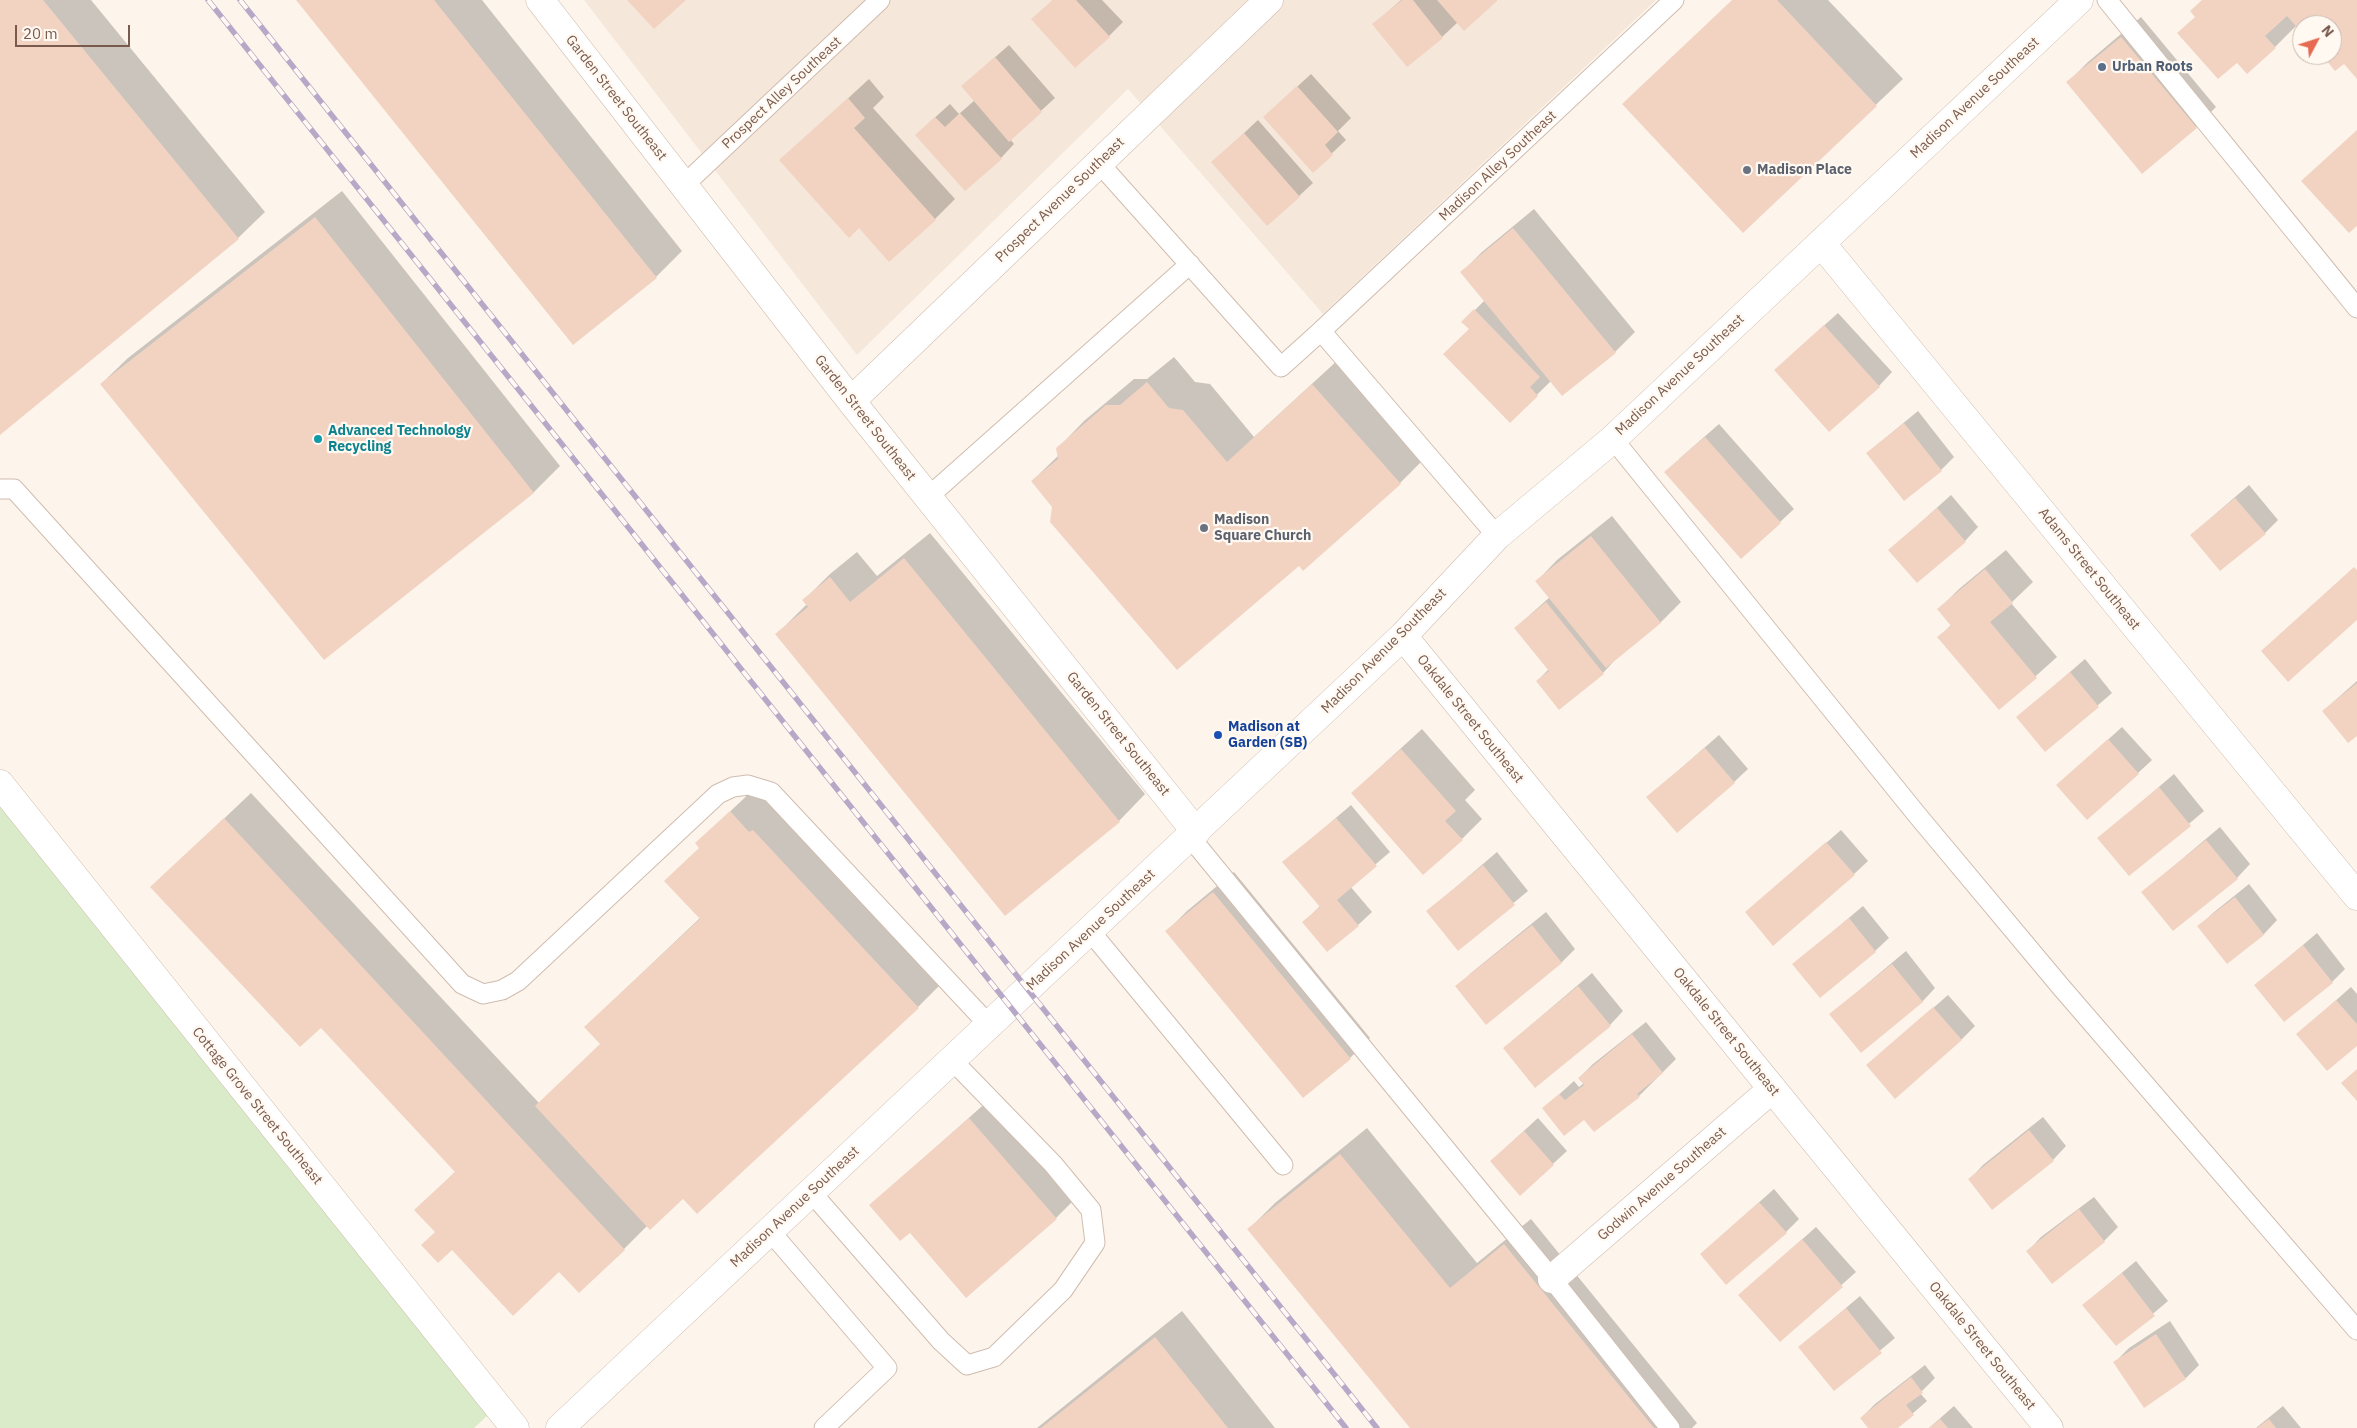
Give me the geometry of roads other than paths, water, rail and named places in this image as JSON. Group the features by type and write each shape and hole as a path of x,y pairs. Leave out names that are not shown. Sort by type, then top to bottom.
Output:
{"street":[{"name":"Garden Street Southeast","path":"540,0 851,401 1193,835"},
{"name":"Prospect Avenue Southeast","path":"851,401 1269,0"},
{"name":"Madison Avenue Southeast","path":"560,1428 1403,636 1497,536 1613,439 2079,0"},
{"name":"Adams Street Southeast","path":"1821,243 2357,896"},
{"name":"Oakdale Street Southeast","path":"1403,636 2049,1428"},
{"name":"Cottage Grove Street Southeast","path":"0,784 514,1428"},
{"name":"Godwin Avenue Southeast","path":"1552,1279 1772,1089"}],"lane":[{"name":"Prospect Alley Southeast","path":"684,185 880,0"},
{"name":"Madison Alley Southeast","path":"1190,264 1281,367 1674,0"},
{"path":"2107,0 2356,306"},
{"path":"928,497 1190,264 1099,163"},
{"path":"1321,331 1497,536"},
{"path":"1613,439 1881,771 2042,964 2357,1330"},
{"path":"0,489 14,490 462,984 483,994 502,990 518,981 718,794 733,787 748,785 771,792 988,1024"},
{"path":"1193,835 1670,1428"},
{"path":"1090,930 1283,1165"},
{"path":"811,1192 942,1341 968,1365 994,1357 1063,1290 1095,1243 1091,1210 1053,1164 952,1060"},
{"path":"770,1231 887,1368 824,1428"}],"railway":[{"path":"208,0 1346,1428"},
{"path":"240,0 1377,1428"}],"place":[{"name":"Urban Roots","path":"2102,67"},
{"name":"Madison Place","path":"1747,170"},
{"name":"Advanced Technology Recycling","path":"318,439"},
{"name":"Madison Square Church","path":"1204,528"},
{"name":"Madison at Garden (SB)","path":"1218,735"}]}
